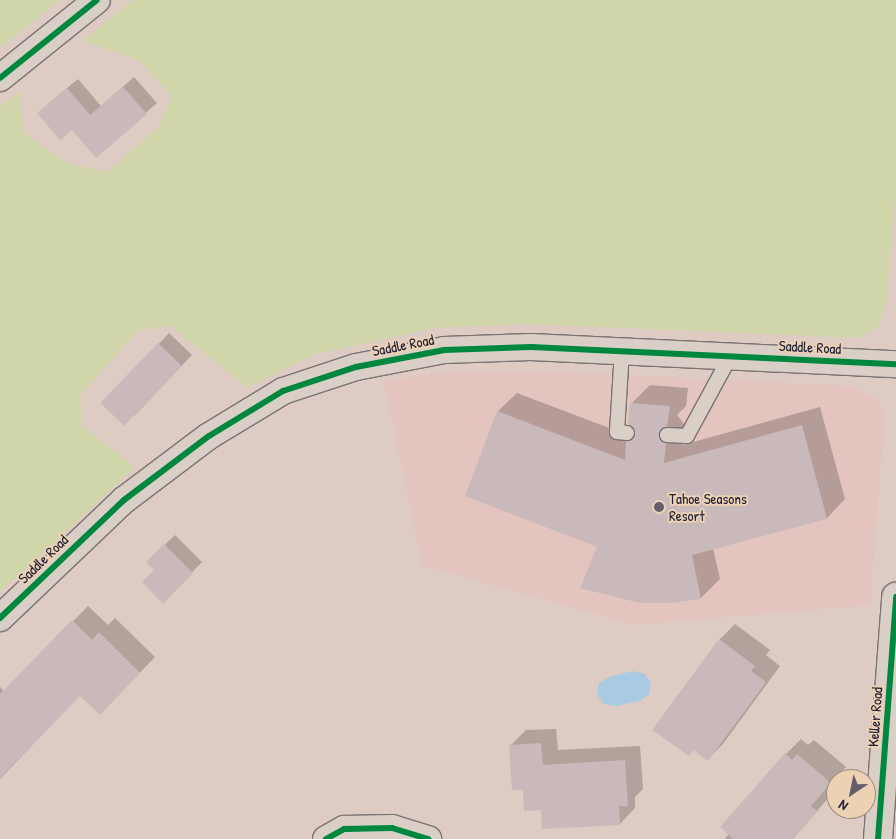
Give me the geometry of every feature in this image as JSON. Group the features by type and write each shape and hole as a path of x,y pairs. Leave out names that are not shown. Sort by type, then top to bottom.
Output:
{"street":[{"path":"0,78 97,0"},
{"name":"Saddle Road","path":"0,618 124,500 209,436 284,391 356,366 444,350 531,347 896,364"},
{"name":"Keller Road","path":"878,839 896,597"},
{"path":"326,839 344,829 392,828 428,839"}],"lane":[{"path":"622,350 617,432 627,434"},
{"path":"666,435 687,436 731,356"}],"shaded area":[{"path":"521,370 850,386 875,398 885,412 870,605 634,625 422,565 384,381 446,372"}],"green space":[{"path":"0,0 60,0 0,48"},
{"path":"133,0 896,0 896,185 886,305 877,328 858,338 525,324 435,328 316,354 247,387 169,325 137,331 80,396 82,426 135,467 0,592 0,107 19,92 24,132 66,163 108,172 160,125 171,96 139,60 82,41"}],"water":[{"path":"633,671 645,674 651,683 649,694 640,701 615,706 604,704 597,695 599,683 609,677"}],"building":[{"path":"123,87 147,114 96,158 72,130 60,140 37,113 67,88 90,115"},
{"path":"158,343 182,366 124,426 100,403"},
{"name":"Tahoe Seasons Resort","path":"630,403 670,406 667,426 658,434 666,444 664,463 802,425 827,519 692,555 701,599 671,603 640,603 580,588 597,547 465,496 497,411 625,460 626,442 636,434 635,429 628,424"},
{"path":"164,544 193,573 163,604 142,582 154,570 146,562"},
{"path":"72,620 92,640 99,632 140,673 100,715 80,696 0,778 0,694"},
{"path":"719,639 755,666 751,671 766,682 708,761 693,750 689,756 652,730"},
{"path":"541,743 543,765 625,760 628,806 619,806 620,825 542,829 541,810 524,811 523,790 512,790 509,745"},
{"path":"785,753 792,760 797,754 826,779 826,789 811,806 817,811 793,839 733,839 720,827"}],"cycle path":[{"path":"0,78 97,0"},
{"path":"0,618 124,500 209,436 283,391 356,367 444,350 531,347 896,364"},
{"path":"878,839 896,597"},
{"path":"326,839 344,829 392,828 428,839"}],"place":[{"name":"Tahoe Seasons Resort","path":"659,507"}]}
